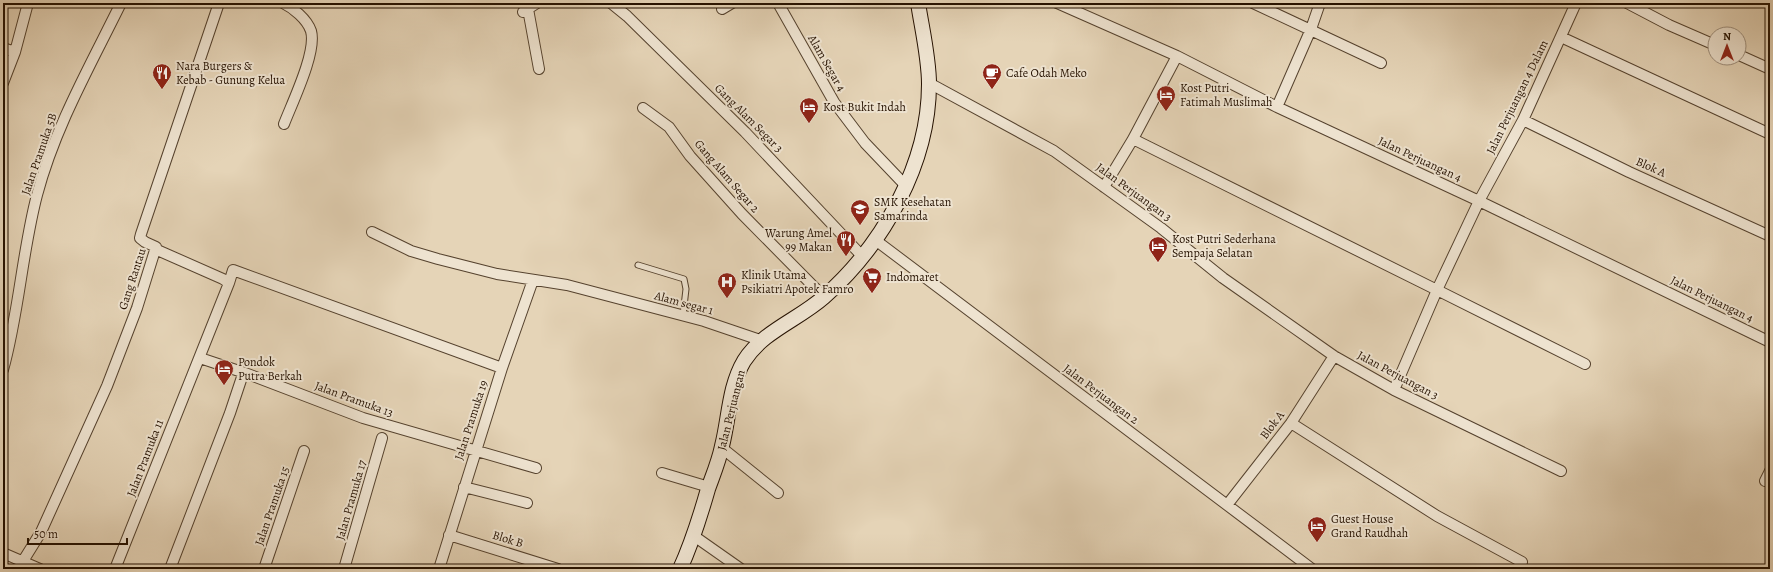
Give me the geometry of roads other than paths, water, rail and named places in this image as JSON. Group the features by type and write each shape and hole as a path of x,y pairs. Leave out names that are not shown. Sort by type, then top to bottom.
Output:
{"street":[{"path":"3,83 15,52 28,3"},
{"name":"Jalan Pramuka 5B","path":"3,370 12,335 32,219 45,169 74,96 121,3"},
{"name":"Gang Rantau","path":"27,565 107,386 137,308 155,249 140,238 141,234 178,129 219,3"},
{"path":"283,3 301,17 308,25 312,42 310,54 284,124"},
{"path":"537,3 524,12 539,69"},
{"name":"Gang Alam Segar 3","path":"611,3 627,16 745,132 863,257"},
{"path":"722,9 732,3"},
{"name":"Alam Segar 4","path":"778,3 834,102 865,143 906,186"},
{"name":"Jalan Perjuangan","path":"680,569 694,536 722,448 738,371 760,340 801,315 824,297 863,257 906,186 922,142 929,83 918,3"},
{"name":"Jalan Perjuangan 4","path":"1057,3 1177,56 1277,107 1479,201 1770,342"},
{"path":"1253,3 1311,29 1380,63"},
{"path":"1277,107 1311,29 1320,3"},
{"name":"Jalan Perjuangan 4 Dalam","path":"1394,390 1437,290 1479,201 1523,120 1576,3"},
{"path":"1627,3 1669,25 1707,42"},
{"path":"1561,37 1770,134"},
{"path":"3,48 15,52"},
{"path":"1104,187 1134,139 1177,56"},
{"path":"1747,59 1770,69"},
{"name":"Jalan Perjuangan 3","path":"929,83 1054,151 1161,228 1223,278 1334,356 1394,390 1562,472"},
{"name":"Gang Alam Segar 2","path":"643,108 660,118 669,127 690,156 742,214 824,297"},
{"name":"Blok A","path":"1523,120 1629,172 1770,236"},
{"path":"1134,139 1585,364"},
{"name":"Alam segar 1","path":"372,232 411,250 438,259 533,280 567,285 683,315 760,340"},
{"name":"Jalan Perjuangan 2","path":"874,239 1312,569"},
{"path":"155,249 229,283"},
{"name":"Jalan Pramuka 11","path":"115,569 188,382 200,358 233,270 502,368"},
{"name":"Jalan Pramuka 19","path":"439,569 475,451 533,280"},
{"name":"Blok A","path":"1227,505 1291,423 1334,356"},
{"name":"Jalan Pramuka 13","path":"200,358 245,373 363,418 536,468"},
{"path":"170,569 230,413 243,374 245,373"},
{"path":"1291,423 1437,516 1522,562"},
{"name":"Jalan Pramuka 17","path":"344,569 382,438"},
{"path":"722,448 778,493"},
{"name":"Jalan Pramuka 15","path":"264,569 304,451"},
{"path":"1765,481 1770,471"},
{"path":"662,473 709,487"},
{"path":"464,487 527,503"},
{"name":"Blok B","path":"449,535 558,569"},
{"path":"694,536 740,569"},
{"path":"3,553 27,565 40,569"}],"lane":[{"path":"638,265 684,279 686,289 683,315"}],"place":[{"name":"Nara Burgers & Kebab - Gunung Kelua","path":"162,90"},
{"name":"Cafe Odah Meko","path":"992,90"},
{"name":"Kost Putri Fatimah Muslimah","path":"1166,112"},
{"name":"Kost Bukit Indah","path":"809,124"},
{"name":"SMK Kesehatan Samarinda","path":"860,226"},
{"name":"Warung Amel 99 Makan","path":"846,257"},
{"name":"Kost Putri Sederhana Sempaja Selatan","path":"1158,263"},
{"name":"Indomaret","path":"872,294"},
{"name":"Klinik Utama Psikiatri Apotek Famro","path":"727,299"},
{"name":"Pondok Putra Berkah","path":"224,386"},
{"name":"Guest House Grand Raudhah","path":"1317,543"}]}
